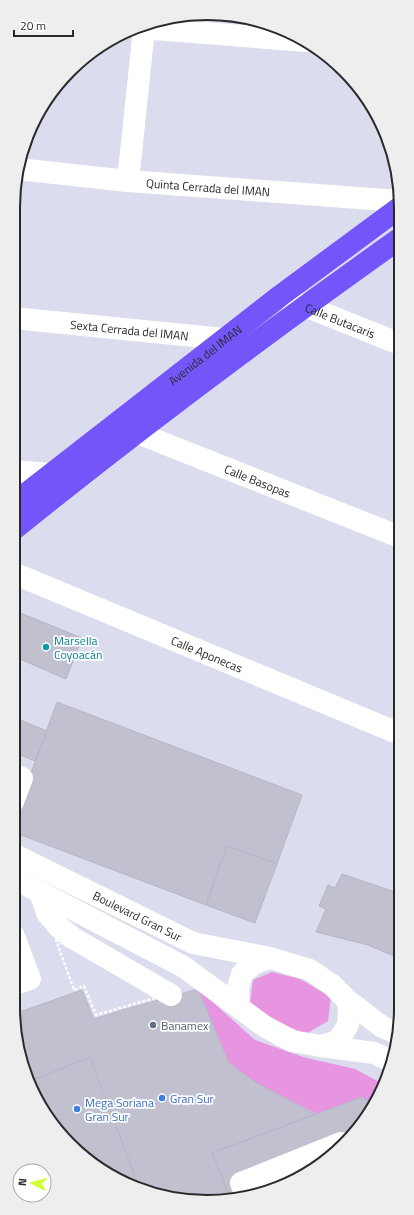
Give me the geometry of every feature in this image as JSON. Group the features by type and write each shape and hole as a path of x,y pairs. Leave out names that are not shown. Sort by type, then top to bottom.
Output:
{"main road":[{"name":"Avenida del IMAN","path":"20,500 56,482 136,432 232,347 280,296 394,212"},
{"name":"Avenida del IMAN","path":"20,522 56,482 116,424 232,347 305,306 394,243"}],"street":[{"path":"150,29 254,28 277,33"},
{"path":"128,181 143,31"},
{"name":"Quinta Cerrada del IMAN","path":"24,171 128,181 394,201"},
{"name":"Calle Butacaris","path":"280,296 394,342"},
{"name":"Sexta Cerrada del IMAN","path":"20,319 232,347"},
{"name":"Calle Basopas","path":"116,424 394,535"},
{"path":"20,473 56,482"},
{"name":"Calle Aponecas","path":"20,576 394,732"},
{"name":"Boulevard Gran Sur","path":"20,857 193,943 270,958"},
{"name":"Boulevard Gran Sur","path":"20,882 184,967 239,1007"},
{"path":"40,892 47,913 59,927 74,938 171,995"},
{"path":"20,953 30,979 20,983"},
{"path":"387,1059 374,1053 292,1041 264,1026 239,1007 238,988 242,974 253,964 270,958 310,970 332,985 347,1000 381,1026 392,1031"},
{"path":"321,1046 336,1042 348,1025 349,1010 347,1000"},
{"path":"244,1191 241,1183 333,1146"}],"path":[{"path":"56,940 158,997 96,1015 84,986 74,990 56,940"}],"shaded area":[{"path":"272,972 300,979 331,997 328,1021 306,1034 275,1021 250,1002 253,980"},
{"path":"198,989 255,1040 303,1057 355,1069 379,1082 369,1102 362,1098 317,1114 255,1082 229,1063"}],"building":[{"name":"Marsella Coyoacán","path":"20,613 82,638 66,679 20,659"},
{"path":"57,702 302,795 277,864 227,846 206,905 20,835 20,803"},
{"path":"20,720 47,731 35,761 20,755"},
{"path":"227,846 277,864 255,923 206,905"},
{"path":"342,874 394,892 394,956 368,945 316,932 326,909 319,906 328,885 335,888"},
{"name":"Gran Sur","path":"198,989 229,1063 255,1082 315,1114 212,1153 229,1193 195,1195 159,1189 124,1176 84,1149 66,1131 45,1102 34,1080 26,1056 20,1020 20,1012 82,990 94,1019"},
{"name":"Mega Soriana Gran Sur","path":"90,1057 137,1182 113,1170 84,1149 59,1122 45,1102 34,1080"},
{"path":"362,1097 369,1101 348,1131 321,1156 290,1176 255,1189 229,1193 212,1153"}],"place":[{"name":"Marsella Coyoacán","path":"46,647"},
{"name":"Banamex","path":"153,1025"},
{"name":"Gran Sur","path":"162,1098"},
{"name":"Mega Soriana Gran Sur","path":"77,1109"}]}
